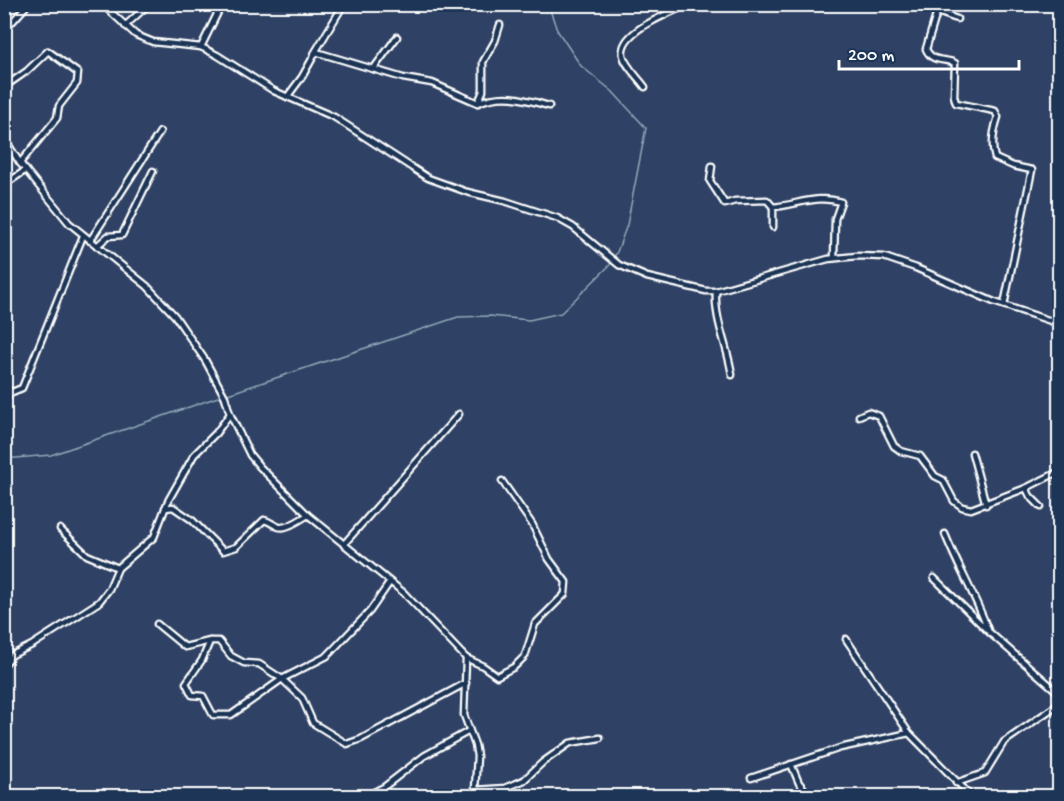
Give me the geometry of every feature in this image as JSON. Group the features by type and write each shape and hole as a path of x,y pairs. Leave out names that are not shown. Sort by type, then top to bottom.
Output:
{"street":[{"path":"4,25 13,21 28,4"},
{"path":"102,4 136,35 153,42 201,47 287,97 334,117 428,178 446,186 505,201 557,218 590,240 616,263 647,277 706,291 716,291 834,258 884,257 1004,305 1059,324"},
{"path":"125,26 149,4"},
{"path":"201,47 222,4"},
{"path":"287,97 344,4"},
{"path":"645,87 625,60 623,48 628,39 647,24 688,4"},
{"path":"915,4 957,19"},
{"path":"937,12 926,49 934,59 955,63 954,96 956,103 995,111 998,117 994,131 993,154 995,158 1013,166 1032,170 1004,305"},
{"path":"478,103 483,91 483,62 495,41 500,25"},
{"path":"374,69 397,37"},
{"path":"4,87 27,71 48,51 78,74 78,83 59,106 57,118 20,162"},
{"path":"287,97 316,52 403,78 432,83 478,103 491,97 515,98 549,106"},
{"path":"90,241 160,132"},
{"path":"4,138 26,170 69,223 147,286 175,316 205,360 255,461 308,515 404,593 466,658 497,676 514,667 525,656 535,624 566,594 566,582 549,559 532,525 502,481"},
{"path":"712,166 710,181 725,204 735,201 767,200 773,207 773,227"},
{"path":"4,184 26,170"},
{"path":"96,246 108,236 122,235 153,171"},
{"path":"773,207 819,198 832,198 841,202 836,219 834,258"},
{"path":"4,400 12,392 22,388 83,236"},
{"path":"716,291 718,317 732,375"},
{"path":"4,387 12,392"},
{"path":"859,416 868,412 879,416 894,446 901,451 920,456 935,477 943,480 954,501 962,507 970,509 986,505 1059,471"},
{"path":"4,665 12,655 32,645 99,602 109,589 118,568 154,537 165,508 194,455 216,433 230,414"},
{"path":"344,544 459,414"},
{"path":"972,453 986,505"},
{"path":"1026,488 1030,496 1041,507"},
{"path":"165,508 168,506 178,509 223,551 236,547 264,520 279,527 286,527 308,515"},
{"path":"60,529 87,555 118,568"},
{"path":"945,534 958,565 975,596 989,632"},
{"path":"934,578 989,632 1059,694"},
{"path":"210,641 202,660 186,683 192,695 203,696 213,715 231,715 282,679 327,656 370,611 390,582"},
{"path":"157,624 185,647 219,641 231,656 244,663 258,664 282,679 302,698 313,723 347,744 361,739 466,683"},
{"path":"846,639 909,733 971,796"},
{"path":"466,658 464,715 477,756 476,790 473,796"},
{"path":"956,783 985,773 1004,742 1053,708 1059,700"},
{"path":"366,796 384,787 424,756 469,731"},
{"path":"751,778 840,748 909,733"},
{"path":"476,790 505,788 524,780 543,762 570,743 600,738"},
{"path":"791,764 799,783 810,796"}],"waterway":[{"path":"228,394 458,317 490,316 529,320 561,313 609,266 627,225 646,128 612,91 581,66 557,30 548,4"},
{"path":"4,459 51,455 218,397"}]}
